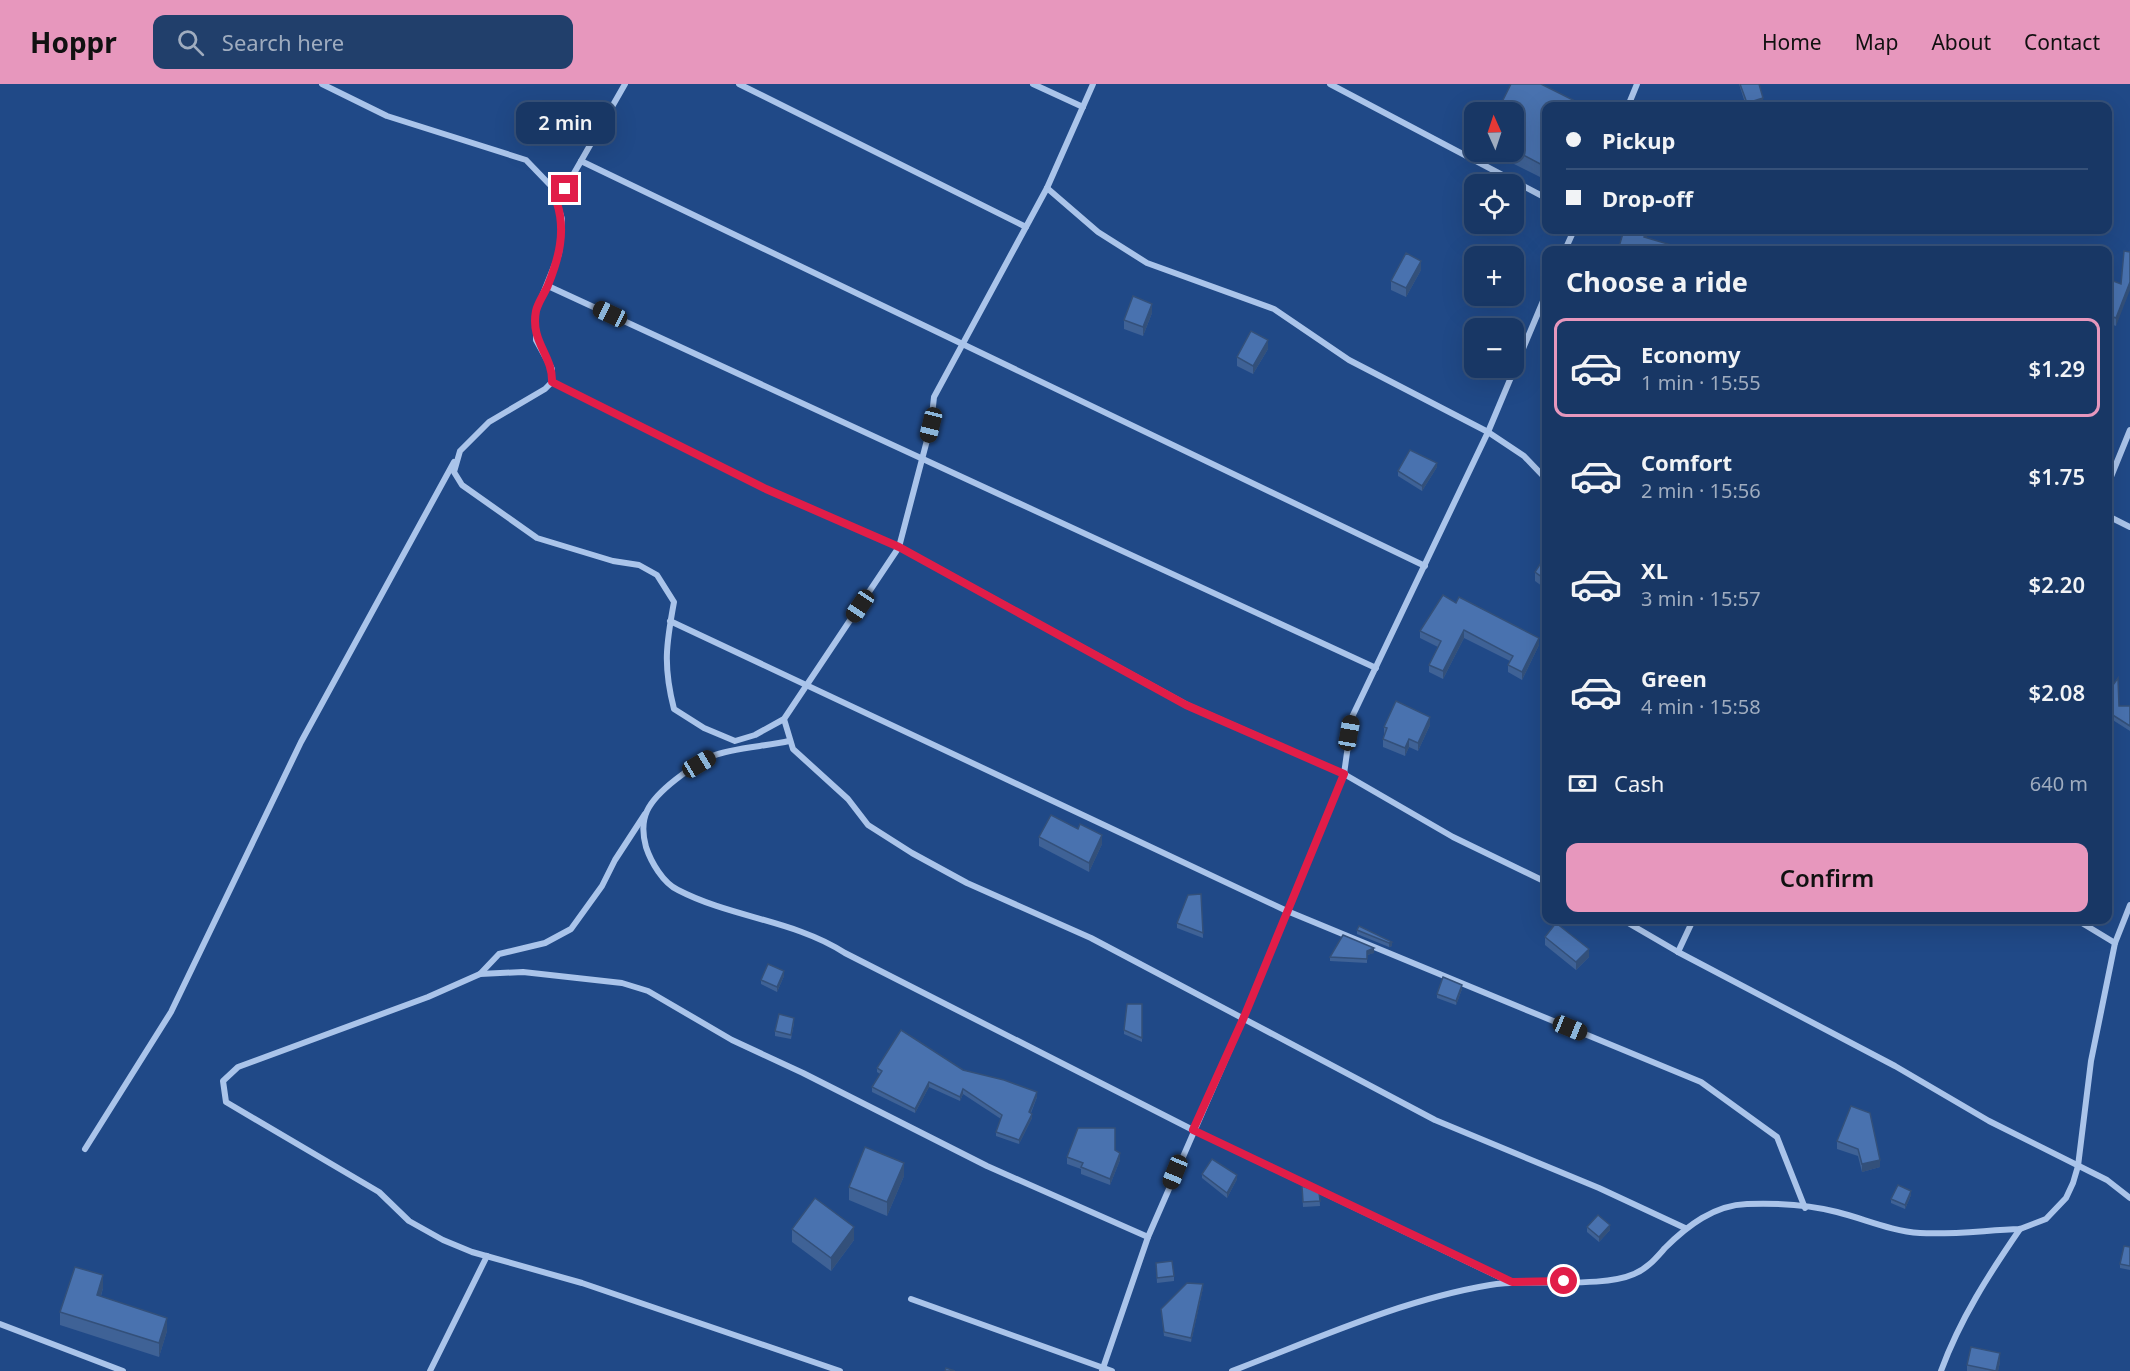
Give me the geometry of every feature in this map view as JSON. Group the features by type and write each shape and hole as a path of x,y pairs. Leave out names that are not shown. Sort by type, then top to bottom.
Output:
{"street":[{"path":"85,1149 171,1012 301,742 460,451 489,422 545,389 552,382 552,369 536,340 536,311 559,254 562,219 552,187 526,159 387,116 322,84"},
{"path":"557,203 625,84"},
{"path":"739,84 1026,227"},
{"path":"1033,84 1083,107"},
{"path":"460,451 454,471 462,485 537,538 613,561 639,565 657,574 674,602 670,621 666,675 674,709 704,728 735,741 755,735 784,719 899,547 922,459 934,397 1047,188 1093,84"},
{"path":"1330,84 1542,196"},
{"path":"1629,102 1636,84"},
{"path":"581,161 1425,566"},
{"path":"1047,188 1098,232 1147,263 1274,309 1349,360 1488,432 1524,456 1542,475"},
{"path":"548,286 1376,668"},
{"path":"1102,1369 1148,1237 1244,1017 1344,774 1352,717 1488,432 1542,304"},
{"path":"552,382 766,489 899,547 1186,705 1344,774 1453,837 1542,880"},
{"path":"2112,474 2130,430"},
{"path":"2112,518 2130,527"},
{"path":"670,621 1287,911 1701,1082 1777,1137 1804,1208"},
{"path":"784,719 793,748 848,800 868,825 912,853 967,883 1091,938 1435,1120 1599,1188 1685,1228"},
{"path":"480,974 499,954 545,943 572,929 602,886 615,860 647,811 683,774 714,755 789,741"},
{"path":"647,811 643,835 651,862 676,889 712,904 793,927 824,940 845,953 1193,1130 1512,1282"},
{"path":"1232,1371 1368,1320 1442,1296 1512,1282 1582,1281 1633,1275 1645,1269 1685,1228 1714,1211 1745,1204 1836,1211 1879,1226 1920,1233 2020,1229 2035,1225 2056,1210 2066,1198 2078,1167 2091,1061 2115,943 2130,905"},
{"path":"1630,924 2078,1167 2107,1179 2130,1198"},
{"path":"1678,952 1691,924"},
{"path":"2084,924 2115,943"},
{"path":"840,1371 582,1283 487,1256 443,1240 409,1221 379,1192 226,1102 223,1081 238,1067 428,997 480,974 523,972 622,983 648,991 732,1040 803,1073 987,1166 1148,1237"},
{"path":"1941,1371 1953,1338 1992,1269 2020,1229"},
{"path":"430,1371 487,1256"},
{"path":"911,1299 1112,1371"},
{"path":"0,1324 123,1371"}],"building":[{"path":"1511,84 1541,84 1577,102 1542,102 1542,165 1524,155 1524,102 1502,102"},
{"path":"1740,84 1759,84 1763,98 1747,102"},
{"path":"1623,234 1645,234 1644,237 1675,246 1619,246"},
{"path":"2124,251 2130,252 2130,282 2116,318 2112,316 2112,281 2121,284"},
{"path":"1406,253 1421,261 1406,288 1391,281"},
{"path":"1133,296 1152,304 1143,327 1124,320"},
{"path":"1251,331 1268,340 1253,366 1237,357"},
{"path":"1410,450 1437,463 1422,486 1398,471"},
{"path":"1542,561 1542,577 1535,572"},
{"path":"1443,595 1456,603 1459,597 1539,638 1522,672 1508,665 1513,656 1464,630 1443,671 1429,665 1441,641 1420,631"},
{"path":"2118,678 2119,706 2130,706 2130,726 2112,715 2112,686"},
{"path":"1396,701 1430,717 1418,743 1409,739 1405,748 1383,739 1387,728 1384,727"},
{"path":"1051,815 1078,829 1080,824 1102,835 1089,863 1039,837"},
{"path":"1201,894 1203,933 1177,923 1188,895"},
{"path":"1557,924 1589,949 1576,962 1545,937"},
{"path":"1359,926 1392,942 1389,943 1357,930"},
{"path":"1343,935 1374,948 1367,951 1367,959 1330,957"},
{"path":"768,964 784,971 777,987 761,980"},
{"path":"1443,977 1462,985 1456,1001 1437,994"},
{"path":"1127,1004 1142,1004 1142,1038 1124,1030"},
{"path":"779,1014 794,1018 791,1035 775,1031"},
{"path":"901,1030 963,1070 1004,1080 1037,1092 1029,1112 1032,1114 1019,1140 996,1132 1002,1115 963,1089 960,1097 929,1082 915,1109 872,1087 882,1071 877,1068"},
{"path":"1851,1106 1870,1113 1880,1160 1862,1164 1858,1149 1837,1141"},
{"path":"1078,1128 1115,1128 1115,1150 1120,1153 1110,1179 1081,1167 1083,1163 1067,1157"},
{"path":"865,1147 904,1163 887,1202 849,1187"},
{"path":"1212,1159 1237,1175 1227,1193 1202,1174"},
{"path":"1898,1185 1911,1191 1905,1205 1891,1199"},
{"path":"1302,1186 1319,1192 1320,1201 1303,1202"},
{"path":"815,1198 854,1227 831,1258 792,1229"},
{"path":"1598,1215 1610,1225 1599,1237 1587,1227"},
{"path":"2124,1246 2130,1247 2130,1266 2120,1264"},
{"path":"1172,1261 1174,1276 1157,1278 1156,1263"},
{"path":"75,1267 103,1275 97,1295 167,1318 159,1343 60,1312"},
{"path":"1187,1283 1203,1284 1191,1338 1164,1332 1161,1309"},
{"path":"1971,1347 2000,1353 1996,1371 1967,1365"}],"route":[{"path":"565,189 557,203 562,219 559,254 536,311 536,340 552,369 552,382 689,448 766,489 899,547 1186,705 1344,774 1244,1017 1193,1130 1512,1282 1564,1281"}]}
